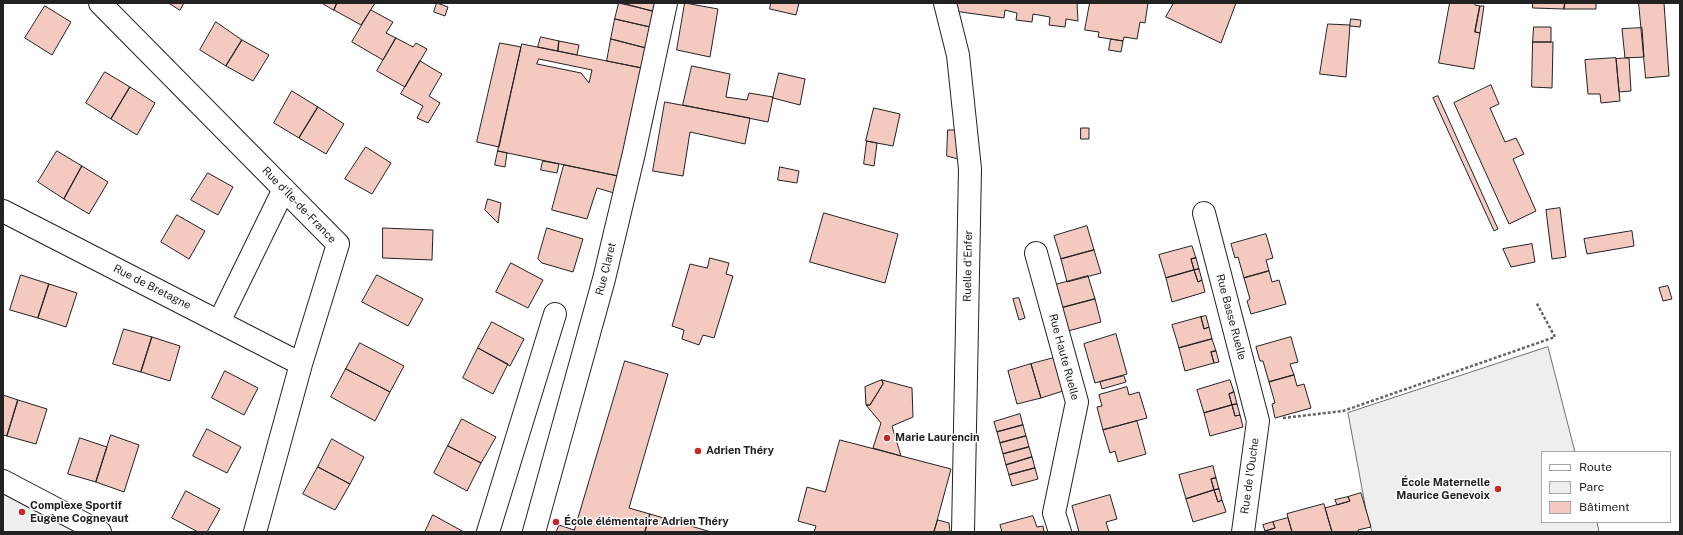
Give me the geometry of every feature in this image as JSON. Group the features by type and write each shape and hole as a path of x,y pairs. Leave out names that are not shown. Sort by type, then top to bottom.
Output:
{"street":[{"name":"Rue d'Île-de-France","path":"100,3 338,244 301,364 255,532"},
{"name":"Rue Claret","path":"534,532 604,280 634,153 666,3"},
{"name":"Ruelle d'Enfer","path":"945,3 958,55 970,169 963,532"},
{"path":"219,322 284,189"},
{"name":"Rue de Bretagne","path":"3,211 301,364"},
{"name":"Rue Basse Ruelle","path":"1204,213 1258,421"},
{"name":"Rue Haute Ruelle","path":"1036,253 1077,402 1054,513 1060,532"},
{"path":"488,532 555,314"},
{"name":"Rue de l'Ouche","path":"1242,532 1258,421"},
{"path":"3,481 100,532"}],"path":[{"path":"1258,421 1344,411 1555,337 1536,302"}],"green space":[{"path":"1548,347 1575,451 1541,451 1541,523 1597,523 1599,532 1372,532 1366,510 1348,413"},
{"name":"Complexe Sportif Eugène Cognevaut","path":"3,492 79,532 3,532"}],"building":[{"path":"169,3 184,3 180,10"},
{"path":"322,3 337,3 334,10"},
{"path":"337,3 375,3 361,25 334,10"},
{"path":"437,3 448,7 445,16 434,12"},
{"path":"619,3 653,11 650,27 615,19"},
{"path":"623,3 655,3 653,11"},
{"path":"685,3 718,9 710,57 677,50"},
{"path":"771,3 799,3 796,15 770,9"},
{"path":"952,3 1077,3 1078,21 1066,19 1065,27 1049,25 1050,17 1033,14 1032,22 1016,20 1017,13 1005,10 1004,18 954,11"},
{"path":"1090,3 1148,3 1145,23 1140,22 1137,39 1124,37 1123,41 1098,37 1099,32 1085,30"},
{"path":"1174,3 1236,3 1221,43 1166,17"},
{"path":"1450,3 1475,3 1475,5 1480,6 1475,32 1480,33 1474,69 1439,63"},
{"path":"1533,3 1565,3 1564,9 1533,8"},
{"path":"1565,3 1596,3 1596,9 1564,9"},
{"path":"1639,3 1664,3 1669,76 1646,78"},
{"path":"45,6 71,22 52,55 25,38"},
{"path":"1480,6 1484,6 1480,33 1475,32"},
{"path":"371,10 393,22 386,33 396,38 383,60 352,42"},
{"path":"615,19 650,27 646,48 611,39"},
{"path":"1351,19 1361,20 1360,27 1350,26"},
{"path":"216,22 242,40 226,66 200,50"},
{"path":"1328,24 1350,25 1346,77 1320,74"},
{"path":"1534,27 1551,27 1551,42 1533,42"},
{"path":"1642,28 1644,57 1625,58 1622,29"},
{"path":"541,37 559,41 558,51 538,47"},
{"path":"396,38 413,47 416,43 427,49 405,87 377,71"},
{"path":"611,39 646,48 642,68 607,61"},
{"path":"1111,39 1123,41 1121,52 1109,50"},
{"path":"242,40 269,55 253,81 226,66"},
{"path":"559,41 579,45 577,55 558,51"},
{"path":"1533,42 1553,42 1552,88 1532,87"},
{"path":"500,43 521,47 499,147 477,142"},
{"path":"522,44 642,68 618,176 498,151","holes":["539,59 592,70 589,83 581,73 537,64"]},
{"path":"1616,58 1620,101 1601,103 1600,94 1588,94 1585,60"},
{"path":"1629,58 1631,91 1619,92 1616,59"},
{"path":"420,61 442,74 429,96 440,103 428,123 417,118 423,106 401,94"},
{"path":"692,66 730,74 726,97 747,100 749,93 773,97 768,122 683,105"},
{"path":"105,72 130,87 111,119 86,103"},
{"path":"779,73 805,79 800,105 773,98"},
{"path":"1491,85 1499,104 1490,108 1505,142 1516,138 1524,154 1513,159 1536,211 1509,224 1454,103"},
{"path":"130,87 155,103 137,135 111,119"},
{"path":"292,91 318,107 299,138 274,123"},
{"path":"1438,96 1498,229 1494,231 1433,98"},
{"path":"665,102 750,118 745,144 690,132 683,176 653,171"},
{"path":"318,107 344,124 326,154 299,138"},
{"path":"874,108 900,114 893,146 866,141"},
{"path":"1081,128 1089,128 1089,139 1081,139"},
{"path":"948,130 958,130 958,159 947,156"},
{"path":"867,141 877,143 874,166 864,164"},
{"path":"366,147 391,163 372,194 345,179"},
{"path":"57,151 82,166 64,199 38,182"},
{"path":"498,151 507,153 505,167 495,165"},
{"path":"543,161 559,164 557,173 541,170"},
{"path":"564,165 618,176 614,193 597,188 587,219 552,210"},
{"path":"82,166 108,182 89,214 64,199"},
{"path":"780,167 799,171 797,183 778,180"},
{"path":"208,173 233,187 218,215 191,200"},
{"path":"488,199 501,203 498,223 485,210"},
{"path":"1560,208 1566,257 1552,259 1546,210"},
{"path":"824,213 898,234 885,283 810,262"},
{"path":"177,215 205,231 189,259 161,242"},
{"path":"1087,226 1094,250 1061,259 1054,236"},
{"path":"383,228 433,230 432,260 383,258"},
{"path":"547,228 583,239 573,272 542,263 538,259"},
{"path":"1632,231 1634,246 1587,254 1584,239"},
{"path":"1266,234 1273,258 1266,260 1269,271 1244,278 1238,257 1235,258 1231,244"},
{"path":"1532,244 1535,262 1511,267 1503,249"},
{"path":"1192,246 1196,258 1191,259 1194,270 1166,278 1159,255"},
{"path":"1094,250 1101,273 1067,282 1061,259"},
{"path":"710,258 729,263 726,274 733,276 714,338 703,335 699,345 682,339 684,330 672,326 690,264 707,268"},
{"path":"1196,258 1199,269 1194,270 1191,259"},
{"path":"511,263 543,280 528,308 496,292"},
{"path":"1199,269 1202,280 1198,282 1194,270"},
{"path":"1194,270 1198,282 1202,280 1205,292 1172,302 1166,278"},
{"path":"1269,271 1272,282 1279,280 1286,304 1251,314 1247,301 1250,299 1244,278"},
{"path":"21,275 49,284 38,318 10,310"},
{"path":"377,275 423,299 408,326 362,302"},
{"path":"1088,276 1095,299 1061,308 1055,285"},
{"path":"49,284 77,293 66,327 38,318"},
{"path":"1668,286 1672,299 1663,301 1659,288"},
{"path":"1019,298 1025,318 1019,320 1013,299"},
{"path":"1095,299 1101,322 1068,331 1061,308"},
{"path":"1206,316 1209,327 1204,329 1201,317"},
{"path":"1201,317 1204,329 1209,327 1212,339 1179,348 1172,325"},
{"path":"492,322 524,339 510,366 478,348"},
{"path":"124,329 152,337 141,372 113,364"},
{"path":"1116,334 1127,374 1095,383 1084,344"},
{"path":"152,337 180,346 170,381 141,372"},
{"path":"1291,337 1298,362 1290,364 1294,375 1269,382 1263,361 1260,361 1256,347"},
{"path":"1212,339 1216,351 1211,352 1214,363 1185,371 1179,348"},
{"path":"360,343 404,366 390,392 346,369"},
{"path":"478,348 508,364 493,394 463,378"},
{"path":"1216,351 1219,362 1214,363 1211,352"},
{"path":"1054,358 1063,391 1041,398 1031,364"},
{"path":"625,361 668,374 629,508 650,514 645,532 556,532 559,525 574,530"},
{"path":"1031,364 1041,398 1017,404 1008,371"},
{"path":"346,369 390,392 375,421 331,397"},
{"path":"225,371 258,388 244,415 212,398"},
{"path":"1294,375 1297,386 1304,384 1311,408 1275,418 1272,404 1275,403 1269,382"},
{"path":"1124,376 1126,382 1102,389 1100,382"},
{"path":"882,380 912,388 913,417 892,426 901,456 873,448 881,423 866,405 870,405 883,384"},
{"path":"882,380 883,384 870,405 866,405 865,387"},
{"path":"1230,380 1234,392 1229,394 1232,405 1204,413 1197,390"},
{"path":"1127,387 1129,395 1139,392 1147,418 1103,430 1097,407 1102,406 1099,395"},
{"path":"1234,392 1237,404 1232,405 1229,394"},
{"path":"3,395 18,400 7,436 3,435"},
{"path":"18,400 47,409 36,444 7,436"},
{"path":"1237,404 1240,415 1235,416 1232,405"},
{"path":"1232,405 1235,416 1240,415 1243,427 1210,436 1204,413"},
{"path":"1020,414 1023,425 997,432 994,422"},
{"path":"462,419 496,437 481,463 448,446"},
{"path":"1137,421 1146,454 1118,462 1115,451 1110,453 1103,430"},
{"path":"1023,425 1026,436 1000,443 997,432"},
{"path":"207,429 241,447 227,473 193,456"},
{"path":"111,435 139,445 124,492 96,482"},
{"path":"1026,436 1029,447 1003,454 1000,443"},
{"path":"80,438 107,447 96,482 68,474"},
{"path":"332,439 364,457 350,484 318,467"},
{"path":"840,440 951,469 934,532 814,532 816,526 798,521 807,487 825,492"},
{"path":"448,446 481,463 467,491 434,473"},
{"path":"1029,447 1032,457 1006,465 1003,454"},
{"path":"1032,457 1035,468 1009,475 1006,465"},
{"path":"1213,466 1216,478 1211,479 1214,490 1186,499 1179,475"},
{"path":"318,467 350,484 335,510 303,494"},
{"path":"1035,468 1038,479 1012,486 1009,475"},
{"path":"1216,478 1219,489 1214,490 1211,479"},
{"path":"1219,489 1222,500 1218,502 1214,490"},
{"path":"1214,490 1218,502 1222,500 1226,512 1193,522 1186,499"},
{"path":"186,491 220,509 207,532 198,532 172,518"},
{"path":"1361,493 1371,527 1358,530 1359,532 1332,532 1325,508 1350,501 1348,497"},
{"path":"1110,495 1117,519 1106,522 1109,532 1079,532 1072,506"},
{"path":"1348,497 1350,501 1337,505 1335,500"},
{"path":"1324,504 1332,532 1292,532 1287,514"},
{"path":"650,514 711,532 645,532"},
{"path":"433,515 464,532 425,532"},
{"path":"1033,516 1037,527 1043,526 1044,532 1002,532 1000,525"},
{"path":"1288,518 1292,532 1265,532 1275,528 1273,522"},
{"path":"938,520 949,523 950,532 934,532"},
{"path":"1273,522 1275,528 1265,531 1263,525"}],"place":[{"name":"Marie Laurencin","path":"887,438"},
{"name":"Adrien Théry","path":"698,451"},
{"name":"École Maternelle Maurice Genevoix","path":"1498,489"},
{"name":"Complexe Sportif Eugène Cognevaut","path":"22,512"},
{"name":"École élémentaire Adrien Théry","path":"556,522"}]}
